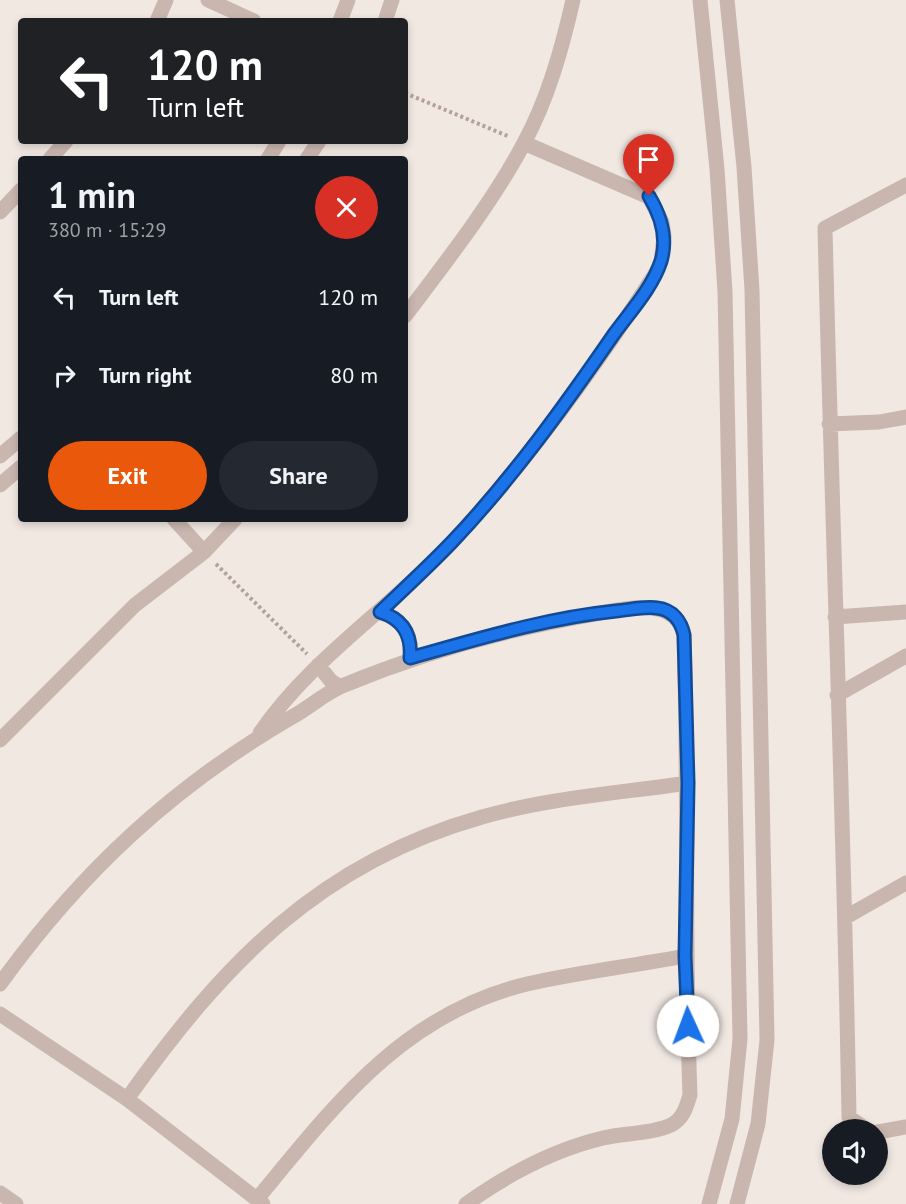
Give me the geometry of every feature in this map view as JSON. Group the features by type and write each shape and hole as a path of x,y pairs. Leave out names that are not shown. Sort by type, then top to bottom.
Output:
{"street":[{"path":"158,18 166,0"},
{"path":"208,0 247,18"},
{"path":"341,18 348,0"},
{"path":"386,18 392,0"},
{"path":"408,312 480,211 524,143 555,66 573,0"},
{"path":"700,0 717,169 726,303 740,1039 732,1119 709,1204"},
{"path":"727,0 744,167 753,313 767,1040 758,1124 737,1204"},
{"path":"257,738 278,706 318,665 380,612 453,542 505,479 603,351 661,262 664,236 662,222 649,196 524,143"},
{"path":"53,156 63,144"},
{"path":"850,1119 825,228 906,185"},
{"path":"0,212 18,193"},
{"path":"829,424 879,422 906,417"},
{"path":"0,456 18,441"},
{"path":"0,485 18,470"},
{"path":"177,522 204,552"},
{"path":"0,740 135,605 204,552 232,522"},
{"path":"0,984 42,927 102,861 176,795 257,738 340,687 410,658 550,621 655,607 664,610 679,621 684,635 688,783 685,956 690,1095 679,1120 669,1126 623,1133 556,1153 524,1167 466,1204"},
{"path":"380,612 389,615 404,627 410,642 410,658"},
{"path":"835,616 906,612"},
{"path":"837,694 906,656"},
{"path":"318,665 331,681 340,687"},
{"path":"127,1099 160,1053 244,955 304,903 371,861 408,843 484,816 688,783"},
{"path":"846,916 906,883"},
{"path":"0,1014 127,1099 260,1201 358,1081 381,1059 432,1023 462,1008 526,985 685,956"},
{"path":"888,1130 906,1127"},
{"path":"0,1192 16,1204"}],"path":[{"path":"408,94 524,143"},
{"path":"204,552 318,665"}],"route":[{"path":"649,196 662,222 664,249 661,262 648,285 603,351 505,479 453,542 380,612 397,620 404,627 410,642 410,658 550,621 603,613 655,607 674,615 679,621 684,635 688,783 685,956 688,1026"}]}
